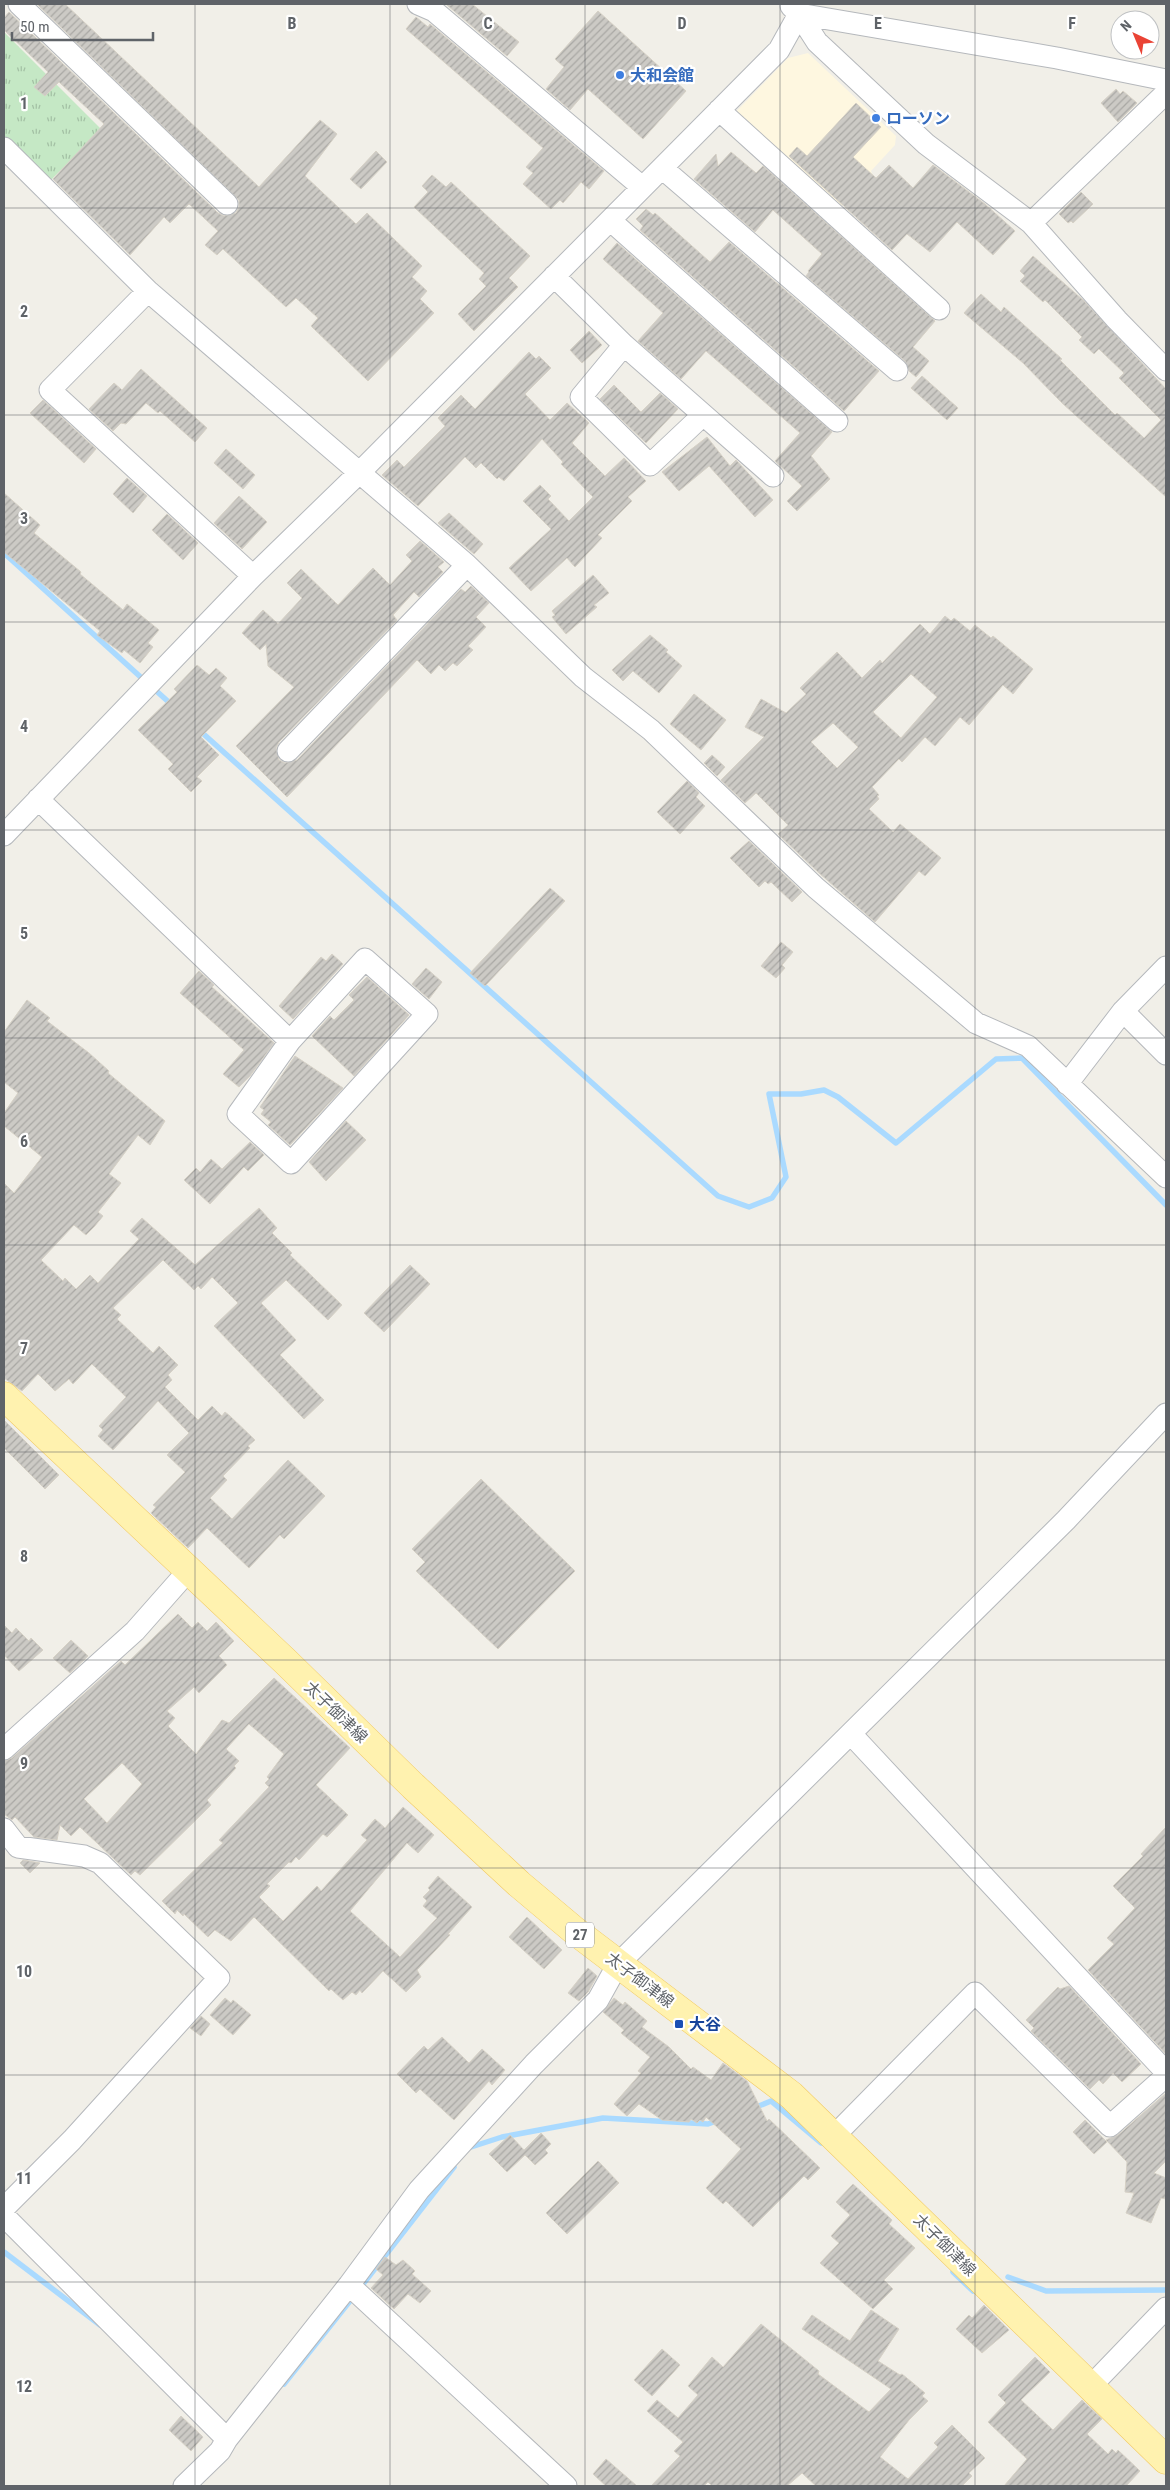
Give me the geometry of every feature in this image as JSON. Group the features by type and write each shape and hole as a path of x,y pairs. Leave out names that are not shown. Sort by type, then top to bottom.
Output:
{"main road":[{"name":"太子御津線","path":"4,1396 518,1884 618,1964 791,2095 835,2135 1090,2388 1166,2460"}],"street":[{"path":"19,4 227,204"},
{"path":"418,4 434,11 642,187"},
{"path":"794,9 1166,80"},
{"path":"4,834 253,576 611,221 642,187 779,50 794,9"},
{"path":"794,9 817,42 926,144 1031,223 1117,320 1166,370"},
{"path":"1031,223 1166,93"},
{"path":"719,110 940,309"},
{"path":"4,148 148,291 467,565 584,677 652,730 816,888 976,1023 1028,1046 1166,1177"},
{"path":"662,168 897,370"},
{"path":"611,221 837,421"},
{"path":"554,276 624,345 774,476"},
{"path":"148,291 50,390 253,576"},
{"path":"624,345 582,397 650,465 704,415"},
{"path":"288,751 467,565"},
{"path":"38,799 290,1040"},
{"path":"364,959 427,1014 291,1163 238,1114 290,1040 364,959"},
{"path":"1067,1084 1123,1011 1166,967"},
{"path":"1123,1011 1166,1054"},
{"path":"184,2486 220,2451 227,2439 349,2284 419,2190 534,2064 598,2000 618,1964 1066,1520 1166,1414"},
{"path":"4,1749 135,1630 188,1571"},
{"path":"851,1734 1166,2072"},
{"path":"4,1829 18,1846 84,1856 100,1863 219,1978 72,2140 4,2208"},
{"path":"835,2135 975,1993 1110,2126 1166,2076"},
{"path":"4,2216 227,2439"},
{"path":"349,2284 566,2486"},
{"path":"1090,2388 1166,2308"}],"shaded area":[{"path":"808,53 896,136 895,145 871,171 873,176 837,210 732,116 788,58"}],"green space":[{"path":"4,32 101,129 49,182 4,138"}],"building":[{"path":"37,4 65,4 259,187 320,120 337,134 305,176 356,224 367,213 422,266 412,277 427,291 420,299 434,313 368,381 311,326 318,318 296,298 286,307 223,249 217,255 205,245 218,231 189,204 170,223 164,217 130,255 53,179 104,124 59,82 45,96 34,87 48,72 4,30 4,18 9,12 218,213 224,216 236,213 239,207 239,200"},
{"path":"448,4 472,4 519,42 507,56"},
{"name":"大和会館","path":"598,11 686,91 643,139 588,89 570,110 546,89 564,67 555,59"},
{"path":"416,17 428,27 430,24 604,171 589,189 581,182 563,203 560,200 551,209 523,184 533,173 526,167 543,148 406,29"},
{"path":"1116,89 1120,94 1123,91 1137,103 1118,122 1101,103"},
{"path":"856,103 881,127 853,157 876,178 889,165 913,188 933,165 985,204 1015,231 993,255 957,222 930,252 907,234 892,250 789,156 797,147 807,156"},
{"path":"376,151 387,162 361,189 350,179"},
{"path":"731,152 756,173 763,166 935,321 913,347 929,361 916,377 909,371 905,361 806,276 822,254 773,210 755,232 694,179 716,154 718,166"},
{"path":"432,175 446,187 451,182 530,256 509,278 518,287 474,331 458,314 486,286 479,279 484,273 414,207 428,192 422,186"},
{"path":"1081,192 1093,204 1073,223 1071,221 1068,223 1059,214"},
{"path":"646,209 653,215 655,213 710,262 729,242 879,371 844,411 640,230 643,226 636,219"},
{"path":"617,243 832,432 811,456 830,479 797,511 787,501 802,486 775,461 800,433 706,351 681,379 638,341 663,313 603,259"},
{"path":"1033,256 1083,300 1166,389 1166,497 1062,403 1023,363 964,313 981,294 1001,312 1004,307 1062,359 1060,360 1115,415 1117,413 1144,438 1161,420 1119,378 1124,373 1099,349 1094,354 1079,340 1082,337 1045,300 1043,302 1020,281 1025,276 1020,271"},
{"path":"589,331 602,345 582,363 570,350"},
{"path":"529,352 536,359 539,356 551,368 525,394 550,420 567,403 589,423 572,443 605,476 624,458 646,481 628,497 632,501 598,535 602,538 575,567 567,558 531,591 509,568 551,529 523,501 540,485 551,496 548,499 569,521 593,497 561,464 563,462 542,439 504,481 499,477 497,479 481,463 476,468 465,457 418,506 382,475 397,460 404,467 445,426 438,418 461,395 475,409"},
{"path":"141,369 207,428 195,442 160,411 158,413 146,403 126,424 121,423 113,431 89,409 114,383 122,390"},
{"path":"922,376 958,408 947,420 911,388"},
{"path":"614,385 641,412 660,393 678,409 646,443 600,399"},
{"path":"43,400 96,449 84,463 30,413"},
{"path":"707,437 730,466 736,460 773,500 755,517 709,466 679,491 662,472"},
{"path":"226,449 255,475 243,489 214,463"},
{"path":"127,478 147,496 133,513 113,494"},
{"path":"4,493 40,525 34,533 81,572 80,574 123,610 127,604 159,630 148,643 153,647 140,663 124,650 122,653 97,635 100,631 4,552"},
{"path":"239,496 267,522 242,549 214,523"},
{"path":"449,513 483,544 474,554 438,523"},
{"path":"167,514 198,543 183,560 152,530"},
{"path":"420,541 444,562 438,567 443,572 419,597 414,592 393,615 397,620 279,742 276,748 279,760 285,763 297,760 461,589 465,592 471,586 489,603 476,617 486,627 468,646 473,650 457,666 453,663 445,671 439,665 431,674 417,660 287,797 236,746 294,687 268,666 266,644 260,650 242,633 263,610 278,624 302,598 287,583 301,569 338,605 373,568 390,585 412,561 406,555"},
{"path":"593,575 609,593 594,605 597,607 566,634 552,617 555,615 552,611"},
{"path":"945,616 951,621 954,618 970,631 975,625 991,638 993,636 1033,669 1013,694 1003,685 969,725 960,717 935,746 925,737 902,762 899,759 872,787 879,795 877,796 879,799 869,809 893,832 900,824 941,858 925,876 919,871 875,922 778,834 788,825 756,793 745,803 721,780 764,737 745,727 761,699 786,713 806,694 800,688 837,652 862,678 880,660 882,663 920,624 930,634","holes":["911,674 937,697 901,738 873,712","833,723 858,747 837,768 811,742"]},
{"path":"650,635 668,650 666,652 682,666 659,693 633,671 623,681 612,670"},
{"path":"197,665 209,675 216,668 227,678 220,686 236,701 201,737 219,755 197,777 202,781 191,792 168,769 173,764 138,730 177,692 174,689"},
{"path":"694,694 726,720 701,750 670,724"},
{"path":"712,755 725,767 717,776 704,763"},
{"path":"687,781 699,793 696,797 705,806 680,834 657,812"},
{"path":"749,841 802,892 792,902 771,882 768,884 765,881 759,887 730,858"},
{"path":"550,888 565,901 485,986 470,973"},
{"path":"781,942 793,952 782,965 785,968 776,978 761,966"},
{"path":"332,954 343,964 293,1019 279,1006 321,957 326,961"},
{"path":"426,968 442,982 429,999 412,984"},
{"path":"199,971 214,985 212,987 274,1043 250,1076 239,1087 223,1074 244,1050 180,993"},
{"path":"367,977 409,1015 354,1076 312,1036 330,1016 334,1020 354,1000 349,995"},
{"path":"27,1000 50,1018 47,1021 89,1053 109,1071 108,1073 165,1121 150,1145 138,1135 109,1174 121,1183 98,1212 103,1216 94,1227 86,1235 74,1225 41,1260 63,1281 65,1278 76,1289 90,1275 98,1283 139,1239 130,1231 142,1218 195,1265 259,1208 277,1228 272,1233 292,1253 290,1255 342,1305 328,1320 286,1280 261,1303 296,1340 280,1355 324,1400 304,1419 214,1326 238,1303 212,1277 201,1289 198,1286 194,1290 163,1260 113,1308 121,1315 117,1319 153,1353 159,1346 178,1365 168,1375 172,1380 165,1387 198,1420 212,1406 222,1416 225,1412 255,1440 248,1446 250,1448 223,1476 227,1480 210,1498 232,1519 288,1460 325,1496 284,1539 280,1535 249,1568 207,1528 188,1548 151,1513 156,1507 153,1505 185,1472 167,1455 189,1433 158,1401 113,1450 98,1436 103,1430 99,1426 126,1397 92,1364 73,1384 69,1379 55,1391 38,1374 22,1391 4,1378 4,1183 14,1193 42,1157 4,1126 4,1113 18,1093 4,1082 4,1032"},
{"path":"295,1056 343,1088 290,1145 268,1125 271,1122 261,1114 264,1110 260,1107"},
{"path":"346,1121 366,1140 326,1181 309,1162"},
{"path":"250,1142 264,1155 248,1171 244,1167 210,1204 184,1180 196,1168 200,1172 211,1159 222,1169"},
{"path":"410,1265 430,1284 384,1332 364,1313"},
{"path":"4,1420 59,1475 45,1489 4,1448"},
{"path":"481,1479 575,1571 498,1649 416,1571 425,1562 412,1549"},
{"path":"178,1614 192,1628 198,1622 207,1631 216,1622 234,1641 219,1656 227,1665 199,1693 194,1687 167,1711 175,1718 168,1726 196,1754 222,1720 229,1723 274,1678 350,1748 316,1785 348,1815 327,1837 323,1834 299,1860 296,1857 291,1863 289,1862 267,1884 270,1886 259,1897 283,1921 317,1886 321,1891 367,1840 361,1835 375,1819 385,1828 403,1807 434,1835 418,1853 407,1843 350,1911 400,1957 437,1918 423,1906 427,1901 423,1897 430,1890 428,1888 438,1876 472,1907 448,1934 450,1935 417,1970 421,1977 406,1992 383,1971 362,1993 360,1990 356,1995 352,1992 343,2000 331,1989 329,1991 254,1917 231,1941 215,1930 208,1937 184,1914 183,1916 177,1910 175,1914 162,1901 223,1843 219,1840 269,1787 265,1783 269,1779 267,1777 284,1754 249,1724 226,1749 239,1761 234,1766 236,1768 207,1800 211,1805 140,1875 135,1871 131,1875 80,1827 71,1836 60,1825 57,1840 34,1837 15,1817 12,1820 4,1814 4,1761 12,1758 121,1661 125,1665","holes":["122,1763 142,1784 107,1823 84,1799"]},
{"path":"4,1625 12,1633 16,1628 29,1641 31,1638 43,1650 19,1671 4,1655"},
{"path":"71,1640 88,1656 70,1673 53,1658"},
{"path":"1166,1827 1166,2054 1088,1970 1114,1944 1107,1938 1135,1908 1113,1886 1143,1856 1141,1854"},
{"path":"23,1860 40,1863 30,1873 20,1863"},
{"path":"527,1917 562,1950 544,1969 509,1937"},
{"path":"588,1968 597,1976 588,1992 579,2001 568,1993"},
{"path":"1069,1986 1141,2064 1122,2082 1113,2073 1103,2084 1099,2080 1090,2089 1031,2031 1034,2028 1026,2020 1058,1987 1060,1989"},
{"path":"225,1998 231,2003 233,2000 251,2015 233,2035 210,2015"},
{"path":"614,1998 623,2005 625,2002 647,2021 642,2027 669,2047 691,2069 693,2067 711,2080 723,2063 747,2081 767,2121 769,2119 820,2168 808,2180 804,2176 753,2227 726,2201 723,2204 706,2188 741,2149 706,2117 703,2122 700,2120 697,2123 691,2119 689,2122 662,2120 639,2104 627,2116 614,2104 641,2073 638,2071 650,2057 621,2033 624,2030 603,2012"},
{"path":"201,2016 210,2024 201,2036 190,2028"},
{"path":"442,2037 469,2063 482,2049 505,2070 492,2085 489,2081 454,2120 420,2089 416,2093 397,2074 424,2046 428,2050"},
{"path":"1166,2093 1166,2161 1154,2173 1166,2178 1166,2199 1161,2198 1151,2223 1126,2213 1134,2193 1125,2192 1127,2162 1106,2140 1118,2135"},
{"path":"1085,2120 1107,2142 1094,2154 1073,2132"},
{"path":"541,2133 551,2144 545,2150 548,2153 535,2165 525,2155 507,2172 489,2154 510,2135 524,2150"},
{"path":"598,2161 619,2183 567,2234 546,2213"},
{"path":"853,2184 892,2220 889,2224 915,2248 884,2280 893,2289 873,2309 820,2263 839,2243 831,2236 850,2215 836,2202"},
{"path":"385,2257 396,2265 403,2260 415,2271 412,2274 431,2291 420,2303 408,2294 394,2309 371,2288 383,2275 376,2269"},
{"path":"984,2305 1009,2330 982,2353 956,2329 969,2315 972,2318"},
{"path":"871,2310 899,2329 878,2361 900,2375 902,2374 925,2393 922,2396 928,2401 909,2420 880,2457 908,2479 938,2447 934,2443 952,2425 985,2458 969,2473 972,2476 962,2486 816,2486 802,2473 787,2486 712,2486 708,2482 704,2486 651,2486 680,2456 674,2451 683,2442 647,2411 657,2400 678,2418 698,2395 688,2386 712,2357 723,2367 761,2324 819,2371 818,2374 869,2412 891,2389 802,2329 812,2315 850,2341"},
{"path":"662,2349 680,2365 652,2396 634,2380"},
{"path":"1035,2357 1050,2372 1021,2400 1053,2430 1082,2400 1102,2419 1087,2434 1108,2454 1112,2449 1116,2453 1118,2450 1140,2471 1126,2486 1004,2486 1027,2459 988,2422 1006,2403 998,2395"},
{"path":"181,2416 203,2437 191,2451 169,2430"},
{"path":"606,2459 637,2486 606,2486 593,2474"}],"waterway":[{"path":"4,553 145,681"},
{"path":"152,687 173,706"},
{"path":"198,729 718,1196 749,1207 772,1198 786,1177 769,1094 801,1094 824,1090 838,1097 896,1143 996,1059 1022,1058 1166,1205"},
{"path":"754,2108 771,2101 821,2143"},
{"path":"468,2148 502,2137 603,2118 708,2124 719,2120"},
{"path":"360,2288 454,2167"},
{"path":"4,2252 100,2325"},
{"path":"953,2272 973,2291"},
{"path":"1008,2277 1046,2291 1166,2290"},
{"path":"284,2384 354,2296"}],"place":[{"name":"大和会館","path":"620,75"},
{"name":"ローソン","path":"876,118"},
{"name":"大谷","path":"679,2024"}]}
